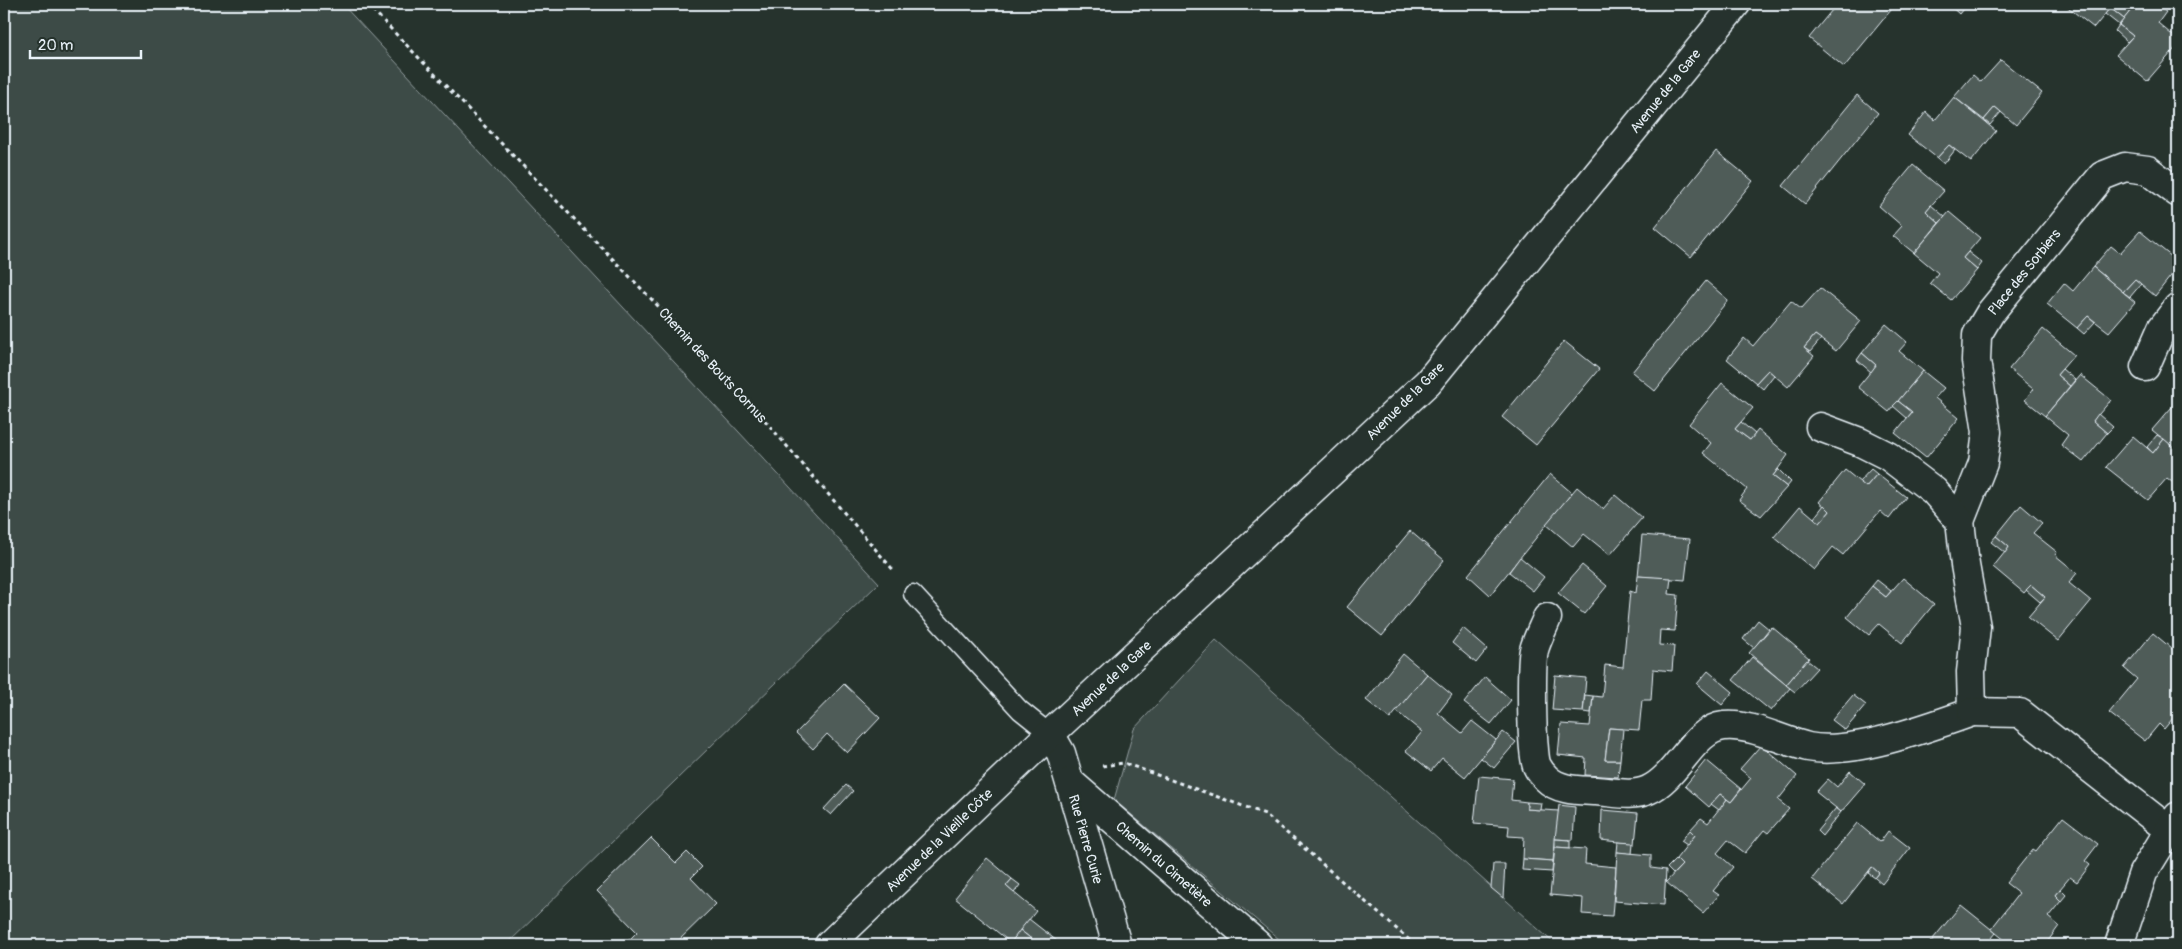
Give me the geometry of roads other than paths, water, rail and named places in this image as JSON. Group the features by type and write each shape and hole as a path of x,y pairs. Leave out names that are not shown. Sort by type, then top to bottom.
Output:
{"street":[{"name":"Avenue de la Gare","path":"1050,734 1428,382 1736,4"},
{"name":"Place des Sorbiers","path":"1960,521 1983,463 1987,432 1976,360 1976,344 1977,335 1990,313 2102,176 2125,167 2148,170 2178,193"},
{"path":"2145,367 2162,328 2178,307"},
{"path":"1820,427 1860,442 1888,456 1934,491 1960,521 1965,565 1976,627 1971,672 1972,712"},
{"path":"1547,618 1534,651 1532,745 1537,765 1548,779 1564,789 1632,794 1646,790 1670,774 1705,733 1719,726 1743,728 1808,747 1826,748 1847,747 1923,729 1972,712 2020,713 2174,823 2144,874 2119,945"},
{"name":"Rue Pierre Curie","path":"1050,734 1061,753 1116,945"},
{"name":"Avenue de la Vieille Côte","path":"829,945 1050,734"},
{"name":"Chemin du Cimetière","path":"1068,776 1258,945"}],"lane":[{"path":"913,594 1020,710 1050,734"}]}
